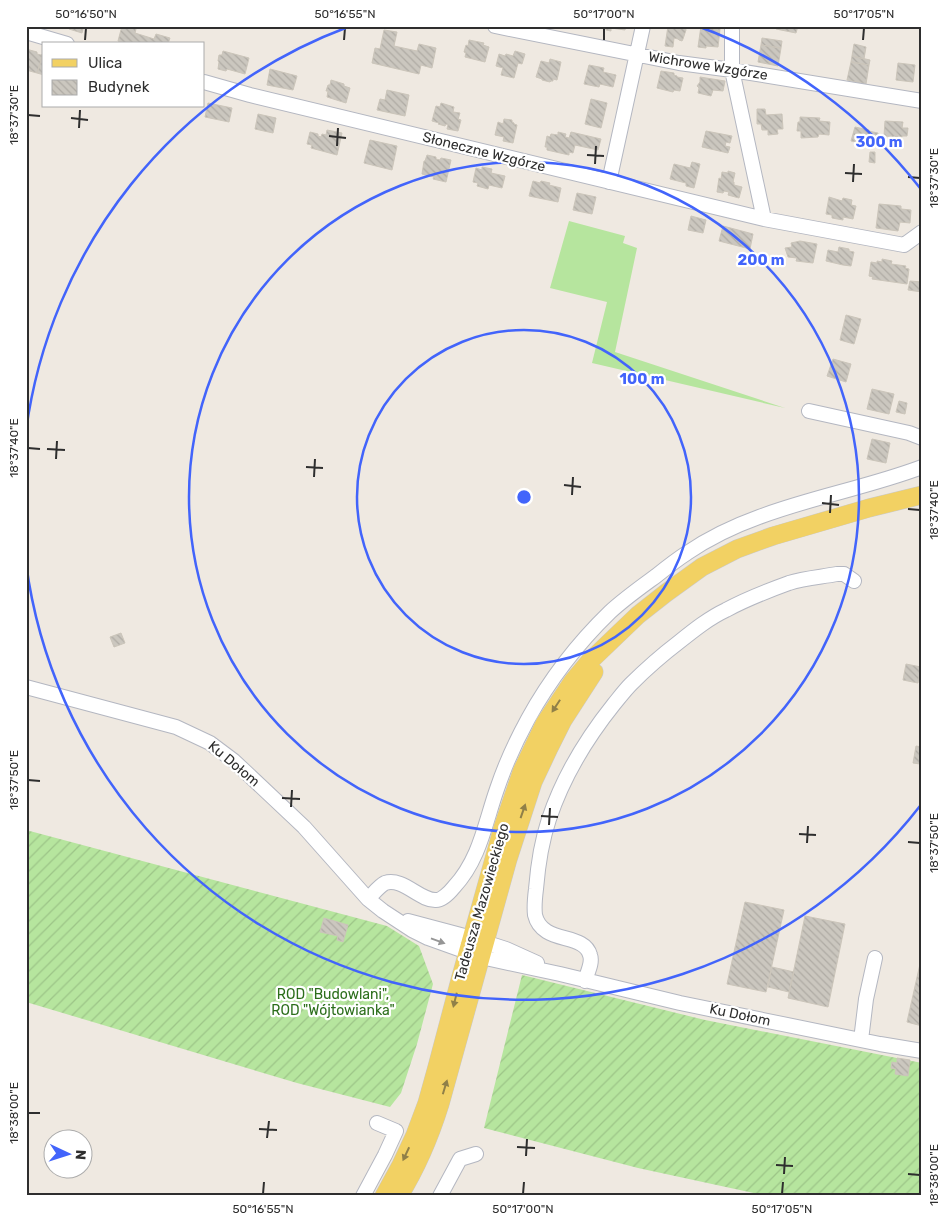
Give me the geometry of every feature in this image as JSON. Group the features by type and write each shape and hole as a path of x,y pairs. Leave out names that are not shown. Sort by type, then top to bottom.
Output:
{"main road":[{"name":"Tadeusza Mazowieckiego","path":"399,1196 419,1160 430,1134 451,1068 476,947 513,797 522,771 545,723 573,681 589,662 622,630 659,598 702,567 738,549 773,536 869,508 922,495"},
{"name":"Tadeusza Mazowieckiego","path":"809,526 922,507"},
{"name":"Tadeusza Mazowieckiego","path":"384,1196 404,1158 427,1103 460,980 476,947"}],"street":[{"name":"Wichrowe Wzgórze","path":"495,26 679,63 922,101"},
{"path":"610,182 643,26"},
{"path":"732,26 732,70 764,219"},
{"path":"26,32 60,42"},
{"name":"Słoneczne Wzgórze","path":"205,82 259,98 764,219 904,245 922,232"},
{"path":"809,411 909,433 922,438"},
{"path":"368,899 384,884 394,882 430,899 437,900 453,889 466,873 476,856 507,762 541,695 572,653 611,611 640,588 688,552 728,529 760,516 896,477 922,467"},
{"path":"585,981 590,963 590,955 586,947 546,931 538,924 535,914 542,838 555,800 576,758 601,721 629,686 657,659 692,632 724,611 755,596 791,583 837,574 844,574 854,580"},
{"name":"Ku Dołom","path":"26,687 176,727 210,743 234,761 304,827 368,899 395,918 476,947 585,981 680,1003 922,1051"},
{"path":"861,1040 866,999 875,958"},
{"path":"363,1196 396,1131 377,1123"},
{"path":"440,1196 460,1159 476,1154"}],"green space":[{"path":"569,221 625,236 623,243 637,248 615,352 785,408 592,363 607,302 550,288"},
{"name":"ROD \"Budowlani\", ROD \"Wójtowianka\"","path":"26,830 387,926 419,946 433,984 417,1044 401,1093 390,1107 297,1083 26,1002"},
{"path":"522,975 705,1020 922,1063 922,1196 768,1196 638,1168 484,1128"}],"building":[{"path":"70,26 84,26 82,33 69,29"},
{"path":"122,26 136,29 135,33 154,39 156,34 170,38 169,42 118,41"},
{"path":"600,26 626,26 625,30 611,28 611,31 606,30 606,27"},
{"path":"668,26 685,26 686,30 682,41 674,38 673,47 665,46"},
{"path":"701,26 720,29 718,47 698,47"},
{"path":"775,26 798,26 796,33 776,29"},
{"path":"384,30 397,32 394,46 417,51 419,44 436,48 432,68 421,65 419,74 372,63 375,48 380,49"},
{"path":"762,38 782,41 781,48 761,45"},
{"path":"469,40 484,43 483,45 489,47 485,62 465,57 466,53 464,52"},
{"path":"854,44 866,47 864,59 852,56"},
{"path":"761,45 781,48 778,66 758,62"},
{"path":"26,49 42,54 37,73 26,70"},
{"path":"223,51 249,58 245,74 227,69 226,71 218,69 219,55 222,55"},
{"path":"515,51 525,54 522,64 518,63 514,78 501,75 503,68 496,66 499,54 513,56"},
{"path":"852,56 870,60 869,65 851,62"},
{"path":"42,57 42,74 37,73"},
{"path":"550,59 561,62 557,80 553,79 550,82 536,77 541,61 549,63"},
{"path":"851,62 869,65 866,84 847,80"},
{"path":"898,63 915,65 913,82 896,80"},
{"path":"589,65 604,68 603,72 616,75 613,87 600,84 599,87 584,84"},
{"path":"270,69 297,76 293,90 267,85"},
{"path":"661,71 674,73 677,77 683,78 680,91 674,90 673,92 657,88"},
{"path":"700,77 725,81 723,91 713,90 711,96 698,93 699,88 697,86 700,82"},
{"path":"331,80 350,88 346,103 327,97 328,91 326,91"},
{"path":"387,90 409,95 405,116 377,110 380,99 385,100"},
{"path":"591,99 607,103 601,128 585,124"},
{"path":"208,103 232,108 229,122 205,117"},
{"path":"441,103 454,107 453,112 460,113 458,119 461,120 458,131 447,129 448,125 446,124 445,126 432,121 436,106 440,107"},
{"path":"757,109 765,109 766,115 782,114 783,129 777,129 778,134 768,135 768,130 762,130 761,124 757,124"},
{"path":"258,114 276,118 273,133 255,129"},
{"path":"800,117 820,118 819,121 830,122 829,135 819,134 818,137 801,138 801,131 797,131"},
{"path":"504,119 512,120 517,125 513,143 503,141 504,137 495,135 498,122 503,124"},
{"path":"885,121 903,122 902,128 908,128 907,136 884,136"},
{"path":"855,127 873,132 870,145 851,141"},
{"path":"327,130 342,133 337,155 311,148 312,145 307,144 310,132 321,137 322,134 326,135"},
{"path":"706,131 732,136 730,143 726,142 725,146 730,147 728,153 702,147"},
{"path":"558,132 566,134 565,137 569,138 571,132 601,139 598,150 575,145 573,153 569,152 569,155 547,150 547,147 545,147 547,136 550,137 551,134 558,135"},
{"path":"873,132 878,133 877,147 870,145"},
{"path":"370,140 397,146 392,170 364,163"},
{"path":"870,152 875,152 875,163 869,162"},
{"path":"427,155 440,160 441,158 451,160 446,182 422,174"},
{"path":"692,162 700,164 694,188 686,186 686,183 670,179 674,164 690,168"},
{"path":"482,167 492,169 491,173 505,176 502,188 489,185 488,189 477,186 478,183 473,182 476,168 482,170"},
{"path":"728,171 735,173 734,185 742,187 739,198 728,195 729,192 717,192 722,172 728,173"},
{"path":"533,181 550,183 549,185 561,188 558,202 529,196"},
{"path":"577,193 596,197 592,214 573,210"},
{"path":"829,197 842,201 843,198 852,200 851,205 856,206 853,219 843,217 843,220 832,218 832,215 826,214"},
{"path":"879,204 901,206 901,209 911,210 910,223 900,222 898,231 876,228"},
{"path":"691,216 706,220 703,233 688,230"},
{"path":"723,226 753,234 750,249 719,241"},
{"path":"800,241 817,244 813,263 796,261 797,258 788,257 785,248 792,247 791,243"},
{"path":"839,247 854,252 851,266 826,261 828,250 838,252"},
{"path":"882,259 892,261 891,264 906,266 905,268 909,269 907,284 872,279 873,277 869,276 871,262 882,262"},
{"path":"910,281 922,282 922,292 908,290"},
{"path":"846,315 861,319 854,344 840,340"},
{"path":"833,359 851,364 846,382 827,376"},
{"path":"872,389 894,394 889,414 867,409"},
{"path":"899,401 907,403 905,414 896,412"},
{"path":"872,439 890,443 886,463 867,459"},
{"path":"121,633 125,643 114,647 110,637"},
{"path":"906,664 921,667 918,683 903,680"},
{"path":"916,746 922,747 920,764 913,763"},
{"path":"745,902 784,910 766,992 727,984"},
{"path":"805,916 845,924 828,1007 788,998"},
{"path":"324,918 348,925 343,942 337,940 338,936 320,932"},
{"path":"922,955 922,1026 907,1022"},
{"path":"772,967 794,972 789,992 768,987"},
{"path":"897,1058 910,1060 908,1076 895,1074 896,1069 891,1068 892,1062 897,1063"}]}
